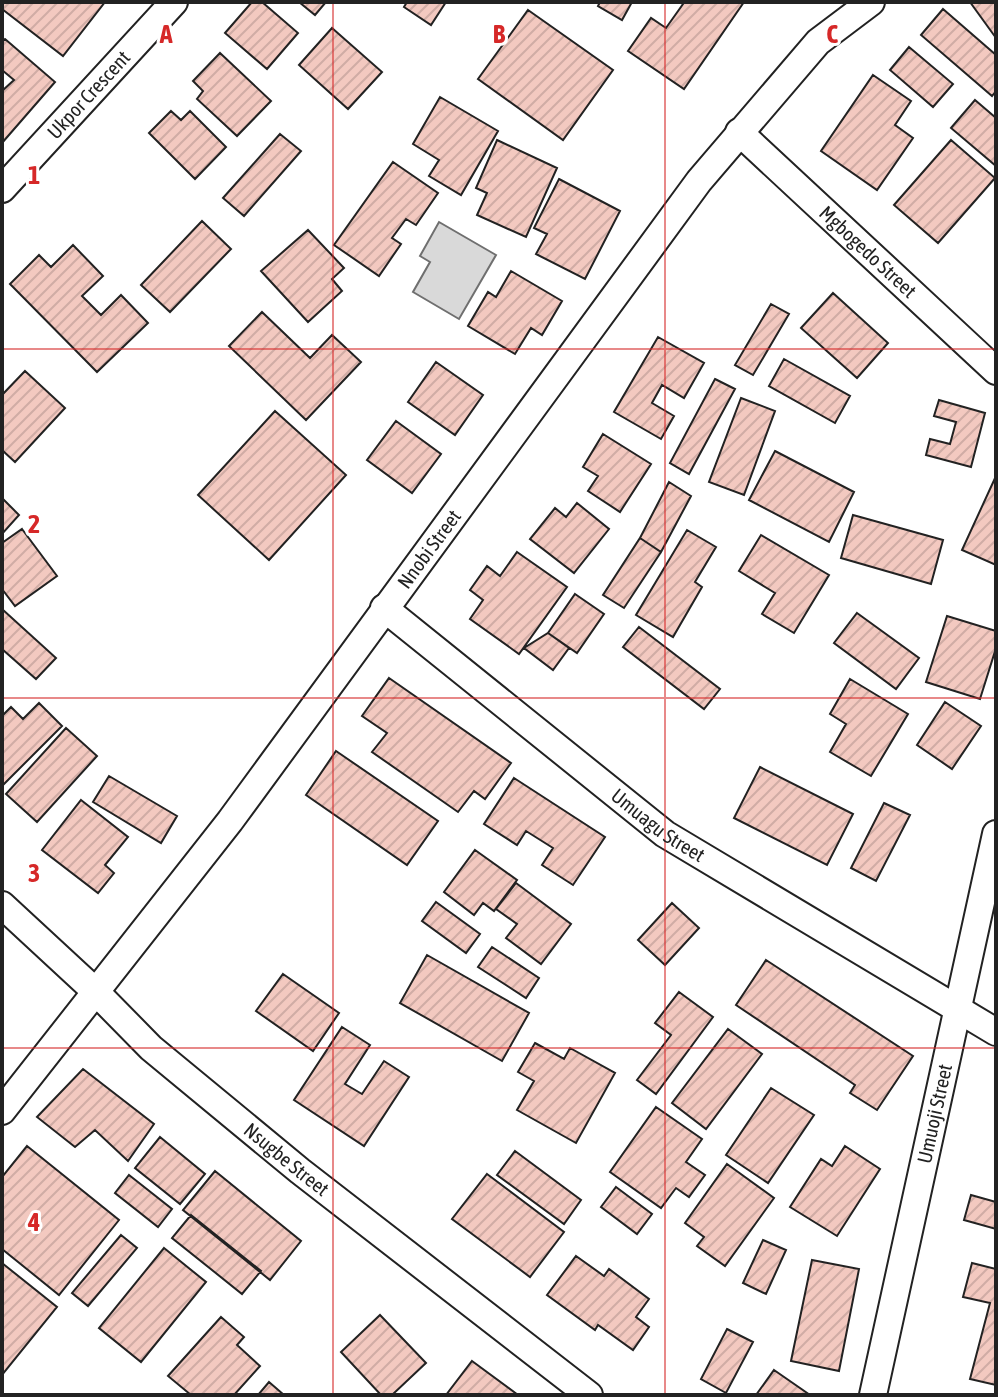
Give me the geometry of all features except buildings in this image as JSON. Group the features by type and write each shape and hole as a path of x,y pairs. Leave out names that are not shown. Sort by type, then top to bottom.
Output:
{"street":[{"name":"Ukpor Crescent","path":"2,189 174,2"},
{"name":"Nnobi Street","path":"2,1111 230,821 699,181 818,42 871,2"},
{"name":"Mgbogedo Street","path":"739,132 996,371"},
{"name":"Umuagu Street","path":"384,608 665,834 996,1032"},
{"name":"Umuoji Street","path":"873,1395 996,834"},
{"name":"Nsugbe Street","path":"2,905 151,1048 300,1171 589,1395"}],"shaded area":[{"path":"439,222 496,255 459,319 413,292 430,262 420,256"}]}
